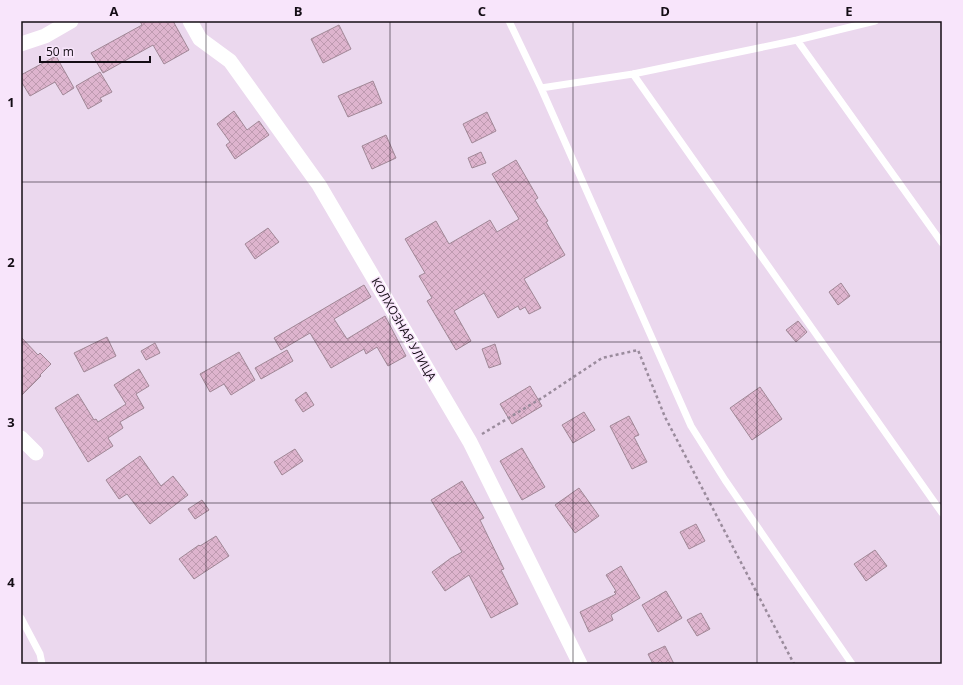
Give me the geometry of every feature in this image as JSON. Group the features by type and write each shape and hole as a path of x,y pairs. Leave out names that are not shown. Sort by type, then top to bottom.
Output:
{"street":[{"path":"21,44 45,36 71,21"},
{"name":"КОЛХОЗНАЯ УЛИЦА","path":"190,21 200,39 230,61 319,185 470,442 580,664"},
{"path":"21,438 36,454"}],"lane":[{"path":"509,21 542,88 691,426 725,480 852,664"},
{"path":"542,88 632,74 797,40 875,21"},
{"path":"797,40 942,243"},
{"path":"632,74 942,513"},
{"path":"21,618 40,654 42,664"}],"path":[{"path":"470,442 546,396 602,358 638,350 665,416 794,664"},
{"path":"789,664 792,659"}],"building":[{"path":"140,21 173,21 189,50 164,64 153,45 103,73 91,53 142,25"},
{"path":"339,25 351,49 323,63 311,39"},
{"path":"56,56 74,88 63,95 55,82 30,96 21,81 21,75"},
{"path":"100,72 112,92 100,98 102,101 88,109 76,86"},
{"path":"373,81 382,103 348,117 338,96"},
{"path":"234,111 247,130 259,121 269,135 235,159 226,145 230,142 217,124"},
{"path":"487,112 496,131 472,143 463,124"},
{"path":"386,135 396,158 372,169 362,146"},
{"path":"481,152 486,163 472,168 468,158"},
{"path":"516,160 538,198 535,200 548,221 546,222 565,255 524,279 541,308 529,314 525,307 520,310 518,306 498,318 484,293 454,311 471,341 456,350 427,301 432,298 419,276 425,273 405,239 436,221 449,244 490,220 497,232 519,219 492,174"},
{"path":"268,228 279,242 255,259 245,244"},
{"path":"841,283 850,296 838,305 829,292"},
{"path":"364,285 371,297 334,319 347,339 385,316 406,356 388,366 377,347 366,354 364,349 331,368 310,333 281,350 274,338"},
{"path":"798,321 807,332 796,342 786,330"},
{"path":"21,337 38,355 40,353 51,364 21,396"},
{"path":"107,337 116,356 84,372 74,353"},
{"path":"155,343 160,353 146,360 141,351"},
{"path":"495,344 501,364 489,368 482,349"},
{"path":"287,350 293,361 261,379 255,368"},
{"path":"239,352 255,380 231,395 224,384 210,392 200,374"},
{"path":"139,369 149,386 136,394 144,408 120,422 123,428 108,438 113,446 88,462 55,408 78,394 94,420 96,419 98,422 126,404 114,385"},
{"path":"530,386 542,406 512,424 500,404"},
{"path":"760,387 782,419 752,440 730,408"},
{"path":"306,392 314,405 303,412 295,400"},
{"path":"584,412 595,430 573,443 562,425"},
{"path":"629,416 639,435 634,437 647,462 632,469 610,426"},
{"path":"522,448 545,487 522,500 500,461"},
{"path":"295,449 303,461 282,475 274,462"},
{"path":"140,456 161,486 173,476 188,495 150,524 127,494 119,499 106,480"},
{"path":"462,481 484,518 480,520 504,569 501,570 518,604 491,618 469,575 445,591 432,572 462,552 431,500"},
{"path":"579,488 599,516 575,533 555,505"},
{"path":"202,500 209,510 195,519 188,509"},
{"path":"696,524 705,541 689,549 680,532"},
{"path":"216,536 229,556 194,579 179,559 199,545 200,546"},
{"path":"875,550 887,566 866,581 854,564"},
{"path":"621,566 640,598 611,615 613,620 589,632 580,612 616,594 614,592 616,591 606,575"},
{"path":"666,591 682,618 658,632 642,605"},
{"path":"701,613 710,629 697,636 687,620"},
{"path":"665,646 674,664 653,664 648,654"}]}
